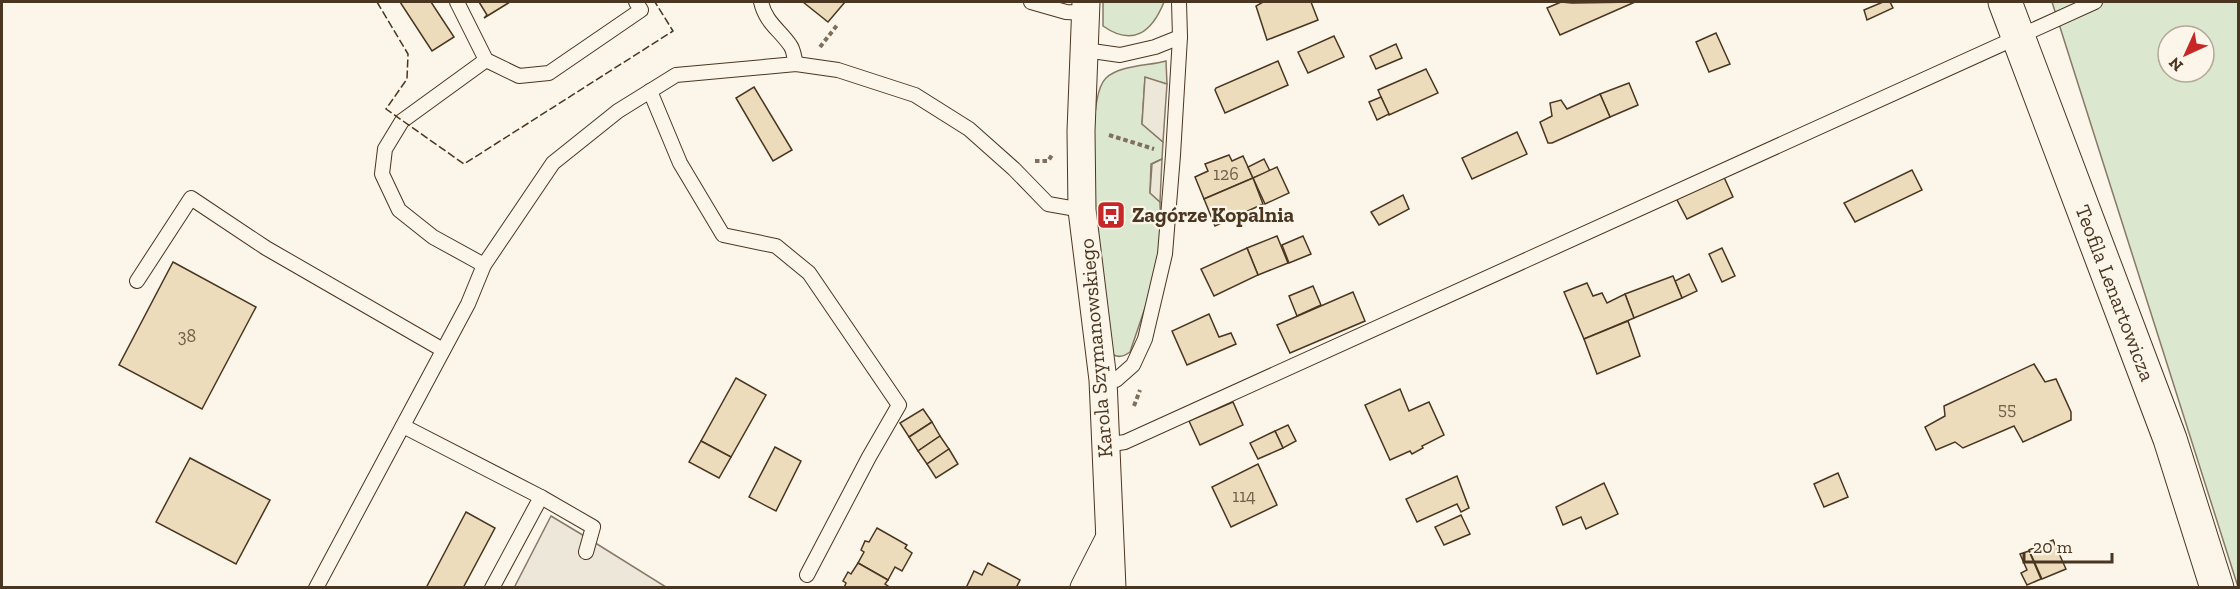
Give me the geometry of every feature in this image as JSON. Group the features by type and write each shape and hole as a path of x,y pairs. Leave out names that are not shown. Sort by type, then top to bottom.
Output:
{"street":[{"name":"Teofila Lenartowicza","path":"2005,2 2170,439 2217,588"},
{"name":"Karola Szymanowskiego","path":"1086,7 1081,131 1083,210 1103,380 1112,588"},
{"path":"1084,588 1110,535"}],"lane":[{"path":"457,2 486,60 519,76 549,73 641,10 636,2"},
{"path":"761,2 763,12 776,31 792,47 795,63"},
{"path":"1031,2 1066,12 1086,7"},
{"path":"1103,380 1116,380 1133,365 1145,339 1165,254 1180,37 1179,2"},
{"path":"1106,445 1125,442 2095,2"},
{"path":"1085,50 1120,55 1155,47 1180,37"},
{"path":"484,265 433,237 399,210 382,174 385,148 402,121 486,60"},
{"path":"316,588 468,304 484,265 553,163 618,111 676,75 795,63 838,69 915,95 969,129 1048,204 1083,210"},
{"path":"650,90 680,163 723,235 776,246 809,273 899,405 807,574"},
{"path":"137,281 191,198 266,248 443,350"},
{"path":"403,426 541,496 593,527 586,552"},
{"path":"492,588 541,496"}],"path":[{"path":"820,48 838,24"},
{"path":"1100,132 1173,155"}],"green space":[{"path":"1103,2 1164,2 1154,21 1140,33 1132,36 1114,32 1103,26"},
{"path":"2052,2 2238,2 2238,587"},
{"path":"1166,61 1167,84 1145,78 1142,124 1163,142 1162,159 1151,164 1150,193 1160,202 1161,241 1149,296 1130,352 1116,356 1109,351 1099,252 1094,164 1094,125 1098,95 1106,78 1112,74 1126,68"}],"shaded area":[{"path":"1145,77 1167,84 1163,142 1142,124"},
{"path":"1162,159 1160,202 1150,193 1152,164"},
{"path":"551,516 581,534 666,587 514,588"}],"building":[{"path":"400,2 431,2 454,37 432,51"},
{"path":"479,2 510,2 484,18 487,15"},
{"path":"803,2 845,2 828,22"},
{"path":"1263,2 1311,2 1318,20 1267,40 1256,6"},
{"path":"1561,2 1635,2 1560,35 1547,8"},
{"path":"1883,2 1890,2 1893,8 1867,20 1864,10"},
{"path":"1716,33 1730,64 1709,72 1696,42"},
{"path":"1334,36 1344,57 1308,73 1298,52"},
{"path":"1396,44 1402,58 1376,69 1370,56"},
{"path":"1278,61 1288,85 1225,113 1216,88"},
{"path":"1426,69 1438,93 1389,115 1378,90"},
{"path":"1629,83 1638,105 1610,117 1600,94"},
{"path":"754,87 792,150 773,161 736,98"},
{"path":"1600,94 1610,117 1548,143 1540,122 1552,116 1550,103 1561,100 1567,109"},
{"path":"1381,97 1389,114 1377,120 1369,102"},
{"path":"1517,132 1527,154 1472,179 1462,158"},
{"path":"1229,155 1232,161 1243,156 1253,178 1204,199 1195,177 1208,171 1205,164"},
{"path":"1264,159 1270,171 1253,178 1248,167"},
{"path":"1277,167 1289,193 1265,204 1253,178"},
{"path":"1912,170 1922,190 1855,222 1844,203"},
{"path":"1723,175 1733,197 1687,219 1676,198"},
{"path":"1253,178 1263,204 1215,226 1204,199"},
{"path":"1403,195 1409,209 1379,225 1371,212"},
{"path":"1277,236 1288,263 1258,275 1247,248"},
{"path":"1303,236 1311,254 1289,263 1282,245"},
{"path":"1247,248 1258,275 1214,296 1201,269"},
{"path":"1722,248 1735,276 1722,282 1709,254"},
{"path":"173,262 256,307 202,409 119,365"},
{"path":"1689,274 1697,291 1682,298 1675,281"},
{"path":"1673,276 1682,298 1634,318 1625,294"},
{"path":"1587,283 1593,296 1602,293 1607,303 1625,294 1634,318 1584,339 1564,292"},
{"path":"1313,286 1321,305 1297,316 1289,296"},
{"path":"1353,292 1365,321 1290,353 1277,325"},
{"path":"1209,314 1219,337 1231,333 1236,344 1187,365 1172,331"},
{"path":"1628,321 1640,356 1597,374 1584,339"},
{"path":"2034,364 2045,382 2056,379 2071,412 2071,420 2023,442 2014,426 1963,448 1955,442 1936,450 1925,427 1945,416 1944,406"},
{"path":"736,378 766,395 731,457 701,441"},
{"path":"1400,389 1409,411 1429,402 1444,435 1412,454 1410,451 1390,460 1365,405"},
{"path":"1233,402 1243,425 1200,445 1189,421"},
{"path":"923,409 932,422 909,437 900,423"},
{"path":"932,422 940,436 918,451 909,437"},
{"path":"1288,425 1296,441 1283,448 1275,431"},
{"path":"1275,431 1283,448 1258,459 1250,443"},
{"path":"940,436 949,449 927,464 918,451"},
{"path":"701,441 731,457 719,478 689,462"},
{"path":"775,447 801,461 776,511 749,497"},
{"path":"949,449 958,464 936,478 927,464"},
{"path":"190,458 270,500 236,564 156,522"},
{"path":"1258,464 1277,505 1231,527 1212,487"},
{"path":"1838,473 1848,497 1824,507 1814,484"},
{"path":"1457,476 1469,508 1461,512 1457,504 1417,522 1406,499"},
{"path":"1604,483 1618,514 1586,529 1581,517 1563,525 1556,507"},
{"path":"466,512 495,528 463,588 426,588"},
{"path":"1461,515 1470,534 1444,545 1435,527"},
{"path":"877,528 907,545 905,548 912,553 902,571 895,567 888,580 858,563 864,552 861,550 865,541 869,542"},
{"path":"2053,540 2066,569 2042,579 2029,550"},
{"path":"2029,551 2041,579 2027,585 2021,573 2027,570 2020,554"},
{"path":"858,563 888,580 885,584 891,588 844,588 846,583 843,581 848,572 851,574"},
{"path":"988,563 1020,580 1016,588 966,588 974,571 982,575"}],"fence":[{"path":"377,2 408,54 407,79 386,109 464,164 673,31 655,2"}],"place":[{"name":"Zagórze Kopalnia","path":"1111,215"}]}
